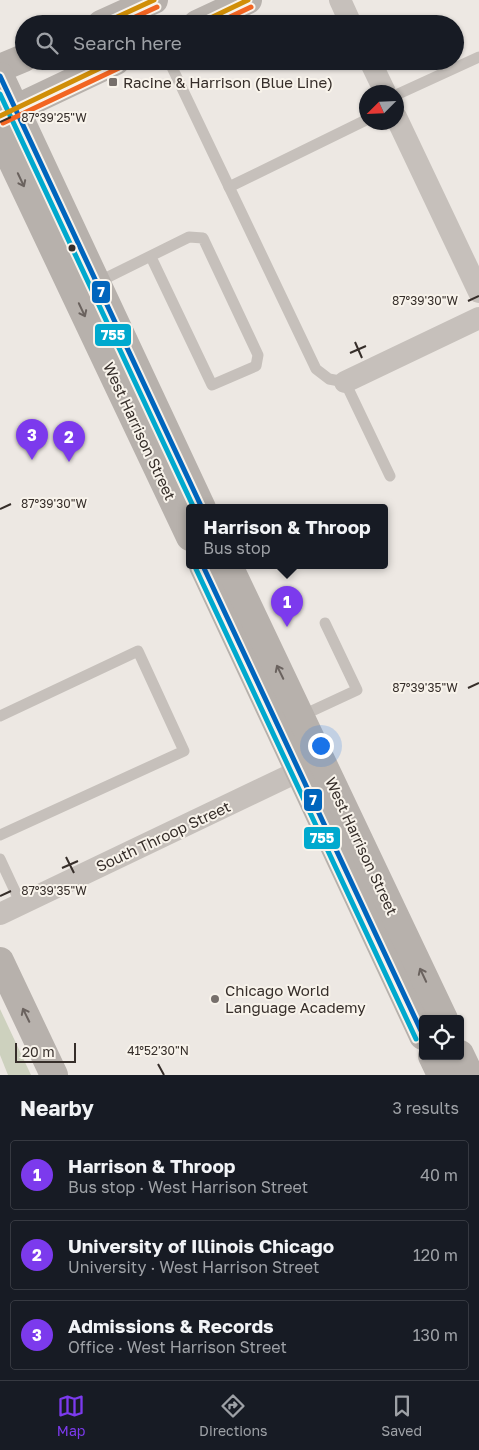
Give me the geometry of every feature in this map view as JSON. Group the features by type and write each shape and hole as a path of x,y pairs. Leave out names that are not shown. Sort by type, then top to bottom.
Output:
{"main road":[{"path":"120,15 154,0"},
{"path":"216,15 248,0"},
{"path":"0,68 15,62"},
{"path":"8,112 97,70"},
{"name":"West Harrison Street","path":"0,76 8,112 96,283 200,504"},
{"name":"West Harrison Street","path":"0,136 186,529"},
{"name":"West Harrison Street","path":"205,569 290,721 442,1015"},
{"name":"West Harrison Street","path":"230,569 290,721 299,771 419,1027"},
{"path":"0,961 54,1075"},
{"path":"434,1060 441,1075"},
{"path":"463,1060 470,1075"}],"street":[{"path":"340,0 348,15"},
{"path":"374,70 382,85"},
{"path":"402,130 479,292"},
{"path":"346,382 479,318"},
{"name":"South Throop Street","path":"0,914 299,771"}],"lane":[{"path":"464,63 479,56"},
{"path":"173,70 316,369 329,379 346,382 390,476"},
{"path":"404,91 449,70"},
{"path":"229,186 359,123"},
{"path":"96,283 189,237 203,238 258,355 256,366 212,385 151,256"},
{"path":"290,721 357,690 325,623"},
{"path":"0,716 138,651 184,751 0,835"},
{"path":"0,859 21,904"}],"green space":[{"path":"0,1009 31,1075 8,1075 0,1055"}],"transit line":[{"path":"122,15 154,0"},
{"path":"217,15 248,0"},
{"path":"140,15 157,7"},
{"path":"234,15 251,7"},
{"path":"0,116 96,70"},
{"path":"3,123 115,70"},
{"name":"7","path":"0,76 200,504"},
{"name":"755","path":"0,94 192,504"},
{"name":"755","path":"196,569 416,1039"},
{"name":"7","path":"204,569 419,1026"}],"place":[{"name":"Racine & Harrison (Blue Line)","path":"113,82"},
{"name":"Admissions & Records","path":"32,460"},
{"name":"University of Illinois Chicago","path":"69,462"},
{"name":"Harrison & Throop","path":"287,627"},
{"name":"Chicago World Language Academy","path":"215,999"}]}
